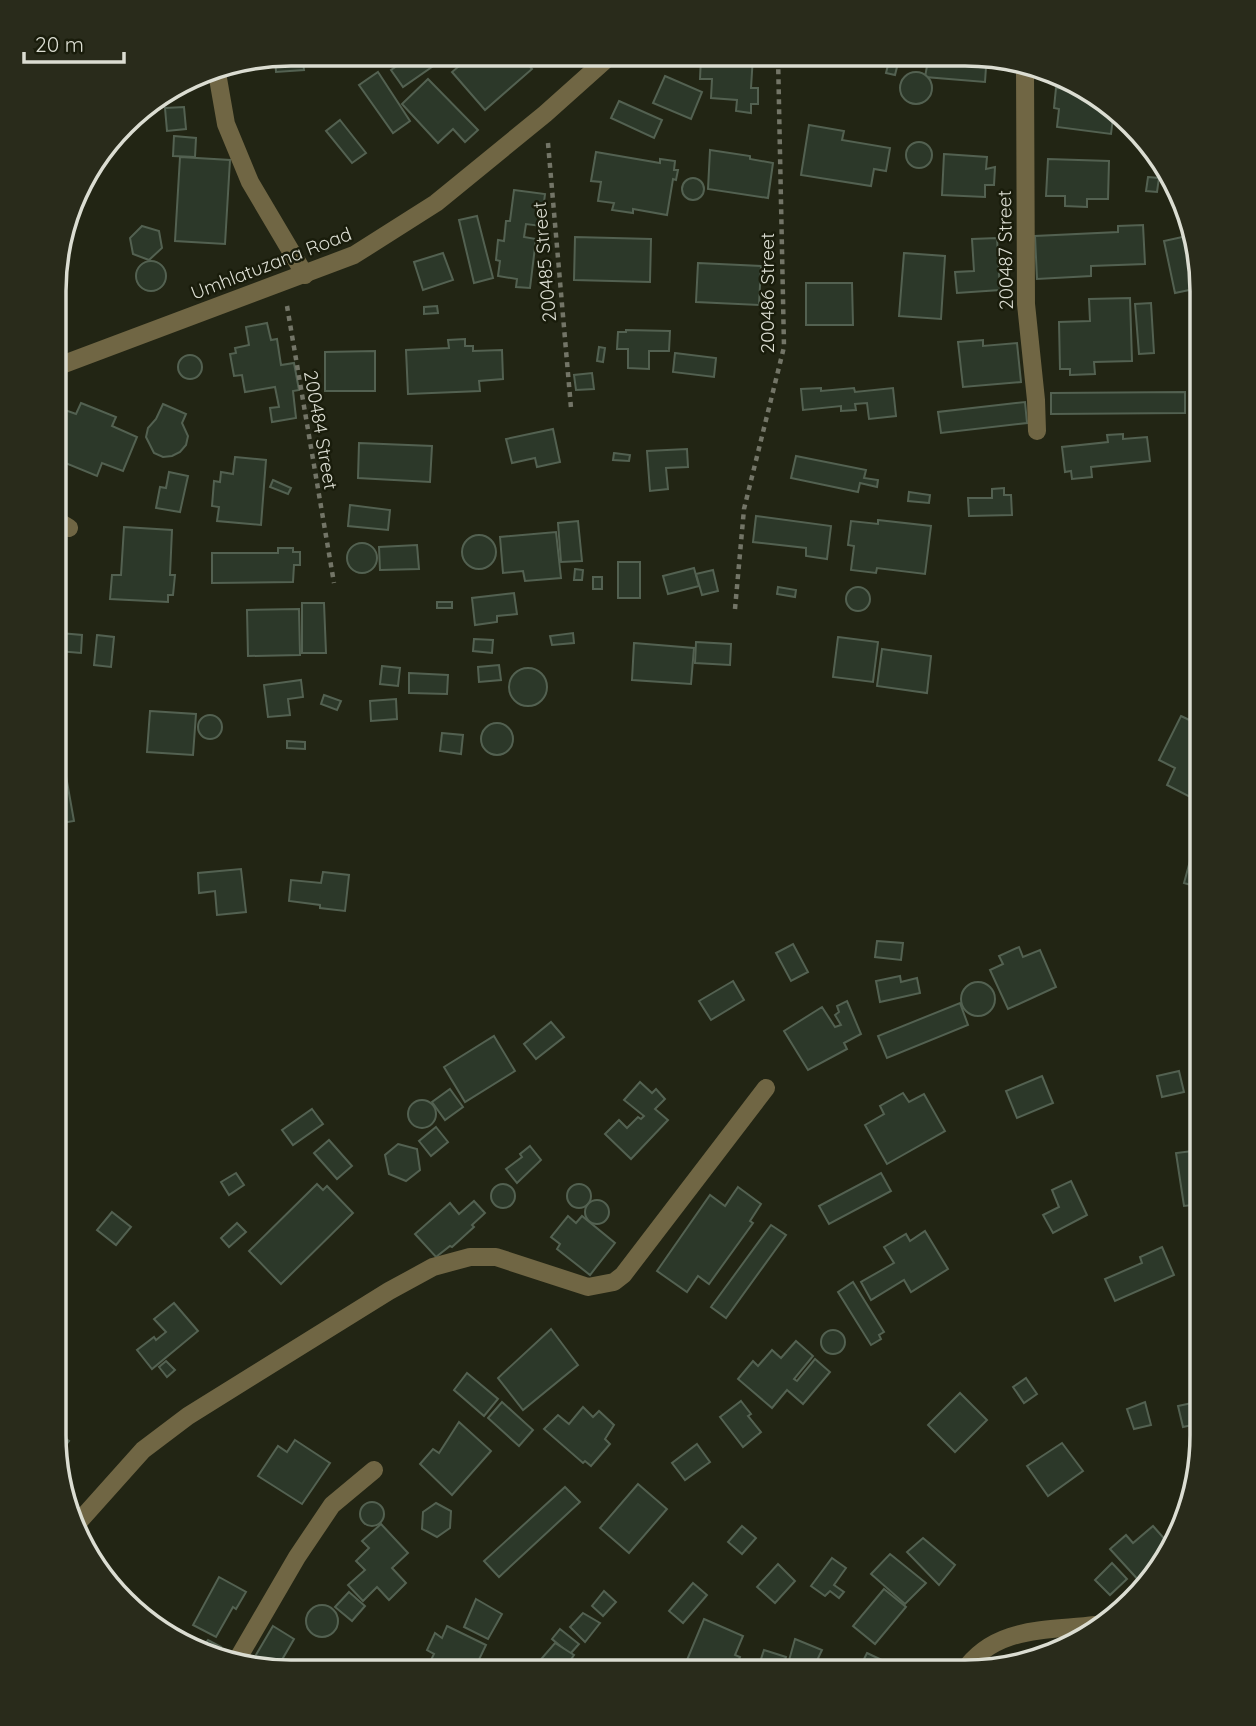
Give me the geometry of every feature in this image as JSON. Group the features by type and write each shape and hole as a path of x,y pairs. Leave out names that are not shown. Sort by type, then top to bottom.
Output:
{"street":[{"name":"Umhlatuzana Road","path":"66,363 354,256 436,204 599,66"},
{"name":"200487 Street","path":"1025,75 1026,304 1037,431"},
{"path":"218,79 226,124 250,182 305,275"},
{"path":"83,1517 143,1450 188,1416 389,1291 433,1268 470,1257 496,1257 588,1287 614,1282 623,1275 766,1088"},
{"path":"241,1654 297,1557 332,1505 374,1470"},
{"path":"974,1659 982,1650 999,1639 1023,1633 1082,1626"}],"path":[{"name":"200486 Street","path":"735,609 744,509 784,347 778,66"},
{"name":"200485 Street","path":"545,114 572,408"},
{"name":"200484 Street","path":"283,281 334,583"}],"building":[{"path":"304,66 304,70 276,72 276,67"},
{"path":"397,66 433,66 403,87 391,70"},
{"path":"459,66 529,66 532,69 485,110 452,72"},
{"path":"701,66 752,66 751,88 758,88 758,104 751,104 751,113 736,111 737,100 711,98 712,79 700,79"},
{"path":"888,66 897,66 895,75 886,73"},
{"path":"927,66 986,67 985,82 925,77"},
{"path":"378,72 410,121 393,133 359,85"},
{"path":"916,72 927,77 932,88 927,99 916,104 905,99 900,88 905,77"},
{"path":"665,76 702,92 691,119 653,103"},
{"path":"428,79 478,130 465,142 453,129 438,143 402,104"},
{"path":"1056,88 1059,88 1112,122 1111,134 1057,127 1059,109 1054,108"},
{"path":"619,101 662,120 654,138 611,118"},
{"path":"184,107 186,129 167,131 165,108"},
{"path":"340,120 366,153 352,163 326,131"},
{"path":"809,125 844,131 842,140 890,148 886,171 874,169 871,186 801,175"},
{"path":"174,136 196,138 195,157 173,156"},
{"path":"919,142 928,146 932,155 928,164 919,168 910,164 906,155 910,146"},
{"path":"710,150 750,156 750,159 773,163 768,198 708,189"},
{"path":"596,152 660,163 660,159 675,161 674,170 678,170 676,180 673,179 667,215 633,209 633,213 612,210 614,203 598,201 601,182 591,181"},
{"path":"944,154 987,157 986,169 995,167 994,185 985,185 985,197 942,195"},
{"path":"180,157 230,160 225,244 175,241"},
{"path":"1048,159 1109,161 1108,199 1087,199 1087,207 1065,206 1065,196 1046,196"},
{"path":"1148,177 1158,178 1157,192 1146,191"},
{"path":"693,178 701,181 704,189 701,197 693,200 685,197 682,189 685,181"},
{"path":"514,190 545,194 541,226 526,224 524,237 536,239 530,288 516,287 517,279 498,276 498,240 504,241"},
{"path":"477,216 493,278 474,283 459,220"},
{"path":"1143,225 1145,264 1091,266 1091,276 1037,279 1035,236 1118,232 1118,226"},
{"path":"142,226 159,231 162,248 149,260 133,254 130,238"},
{"path":"575,237 651,239 650,282 574,280"},
{"path":"1182,237 1190,290 1175,293 1164,241"},
{"path":"997,238 1000,290 957,293 955,272 974,271 972,239"},
{"path":"443,253 453,280 423,290 414,262"},
{"path":"904,253 945,256 941,319 899,316"},
{"path":"151,261 157,262 165,270 165,282 157,290 151,291 145,290 137,282 136,276 137,270 145,262"},
{"path":"698,263 761,266 759,305 696,302"},
{"path":"806,283 852,283 853,325 806,325"},
{"path":"1130,298 1132,361 1094,362 1095,374 1070,375 1070,369 1060,369 1059,322 1090,321 1089,299"},
{"path":"1151,303 1154,353 1139,354 1135,304"},
{"path":"437,306 438,313 424,314 424,307"},
{"path":"267,323 271,340 277,339 281,365 294,363 299,390 293,391 296,418 272,422 270,408 279,407 275,387 245,392 242,375 234,376 230,354 236,353 235,348 249,345 246,327"},
{"path":"670,331 669,351 649,351 649,369 628,368 628,349 617,349 618,332"},
{"path":"465,339 465,346 473,346 473,351 502,350 503,379 479,381 480,391 408,394 406,350 449,348 448,340"},
{"path":"983,340 983,346 1017,343 1021,382 963,387 958,342"},
{"path":"599,347 605,348 603,362 597,361"},
{"path":"375,351 375,391 325,391 325,352"},
{"path":"675,353 716,358 714,377 673,372"},
{"path":"190,355 198,359 202,367 198,375 190,379 182,375 178,367 182,359"},
{"path":"592,373 594,389 576,390 574,375"},
{"path":"821,388 821,391 854,388 855,392 893,388 896,416 869,419 867,403 855,404 856,410 841,411 841,406 803,410 801,389"},
{"path":"1185,392 1185,413 1051,414 1051,393"},
{"path":"1025,402 1027,423 941,433 938,412"},
{"path":"81,403 116,417 112,426 137,437 123,471 102,463 97,476 66,463 66,410 76,414"},
{"path":"163,404 186,414 182,423 188,436 186,445 180,452 163,457 154,453 146,437 148,428"},
{"path":"553,429 560,462 537,467 535,458 512,463 506,439"},
{"path":"1123,434 1123,439 1147,437 1150,461 1091,467 1092,477 1072,479 1071,471 1065,472 1062,447 1108,442 1107,435"},
{"path":"359,443 432,446 430,482 358,478"},
{"path":"687,449 688,467 666,468 668,489 650,491 647,451"},
{"path":"614,453 630,455 629,461 613,460"},
{"path":"796,456 866,470 864,478 878,480 877,487 860,483 858,492 791,478"},
{"path":"235,457 266,460 261,525 217,521 219,507 212,506 214,481 220,482 221,472 233,474"},
{"path":"169,472 188,476 180,512 156,508 160,487 166,488"},
{"path":"273,480 291,488 288,494 270,487"},
{"path":"1004,488 1004,495 1011,495 1012,515 969,516 968,498 992,498 992,489"},
{"path":"909,492 930,495 929,503 908,501"},
{"path":"350,505 390,510 388,530 348,526"},
{"path":"756,516 831,526 827,559 806,556 806,548 753,542"},
{"path":"878,520 931,526 925,574 877,568 876,573 851,570 854,546 848,545 851,521 878,524"},
{"path":"578,521 582,561 561,562 558,523"},
{"path":"124,527 172,530 170,575 175,575 173,595 168,595 168,602 110,599 112,575 121,575"},
{"path":"556,532 561,578 525,581 523,571 503,573 500,537"},
{"path":"479,535 491,540 496,552 491,564 479,569 467,564 462,552 467,540"},
{"path":"362,543 373,547 377,558 373,569 362,573 351,569 347,558 351,547"},
{"path":"417,545 419,569 380,570 379,547"},
{"path":"278,548 293,548 293,552 300,552 300,565 294,565 293,582 212,583 212,553 278,553"},
{"path":"618,562 640,562 640,598 618,598"},
{"path":"694,568 699,586 668,594 663,576"},
{"path":"575,569 583,570 582,580 574,580"},
{"path":"713,570 718,591 702,595 696,574"},
{"path":"593,577 602,577 602,589 593,589"},
{"path":"778,587 796,590 795,597 777,594"},
{"path":"858,587 867,590 870,599 867,608 858,611 849,608 846,599 849,590"},
{"path":"514,593 517,614 497,616 497,622 475,625 472,598"},
{"path":"437,602 452,602 452,608 437,608"},
{"path":"302,603 324,603 326,653 302,653"},
{"path":"299,609 300,655 248,656 247,610"},
{"path":"573,633 574,643 552,645 550,636"},
{"path":"66,634 82,635 81,653 66,652"},
{"path":"97,635 114,637 111,667 94,665"},
{"path":"838,637 878,642 873,682 833,677"},
{"path":"474,639 493,640 492,653 473,651"},
{"path":"696,642 731,644 730,665 695,663"},
{"path":"634,643 694,648 691,684 632,680"},
{"path":"882,649 931,656 927,693 877,686"},
{"path":"499,665 501,680 479,682 478,667"},
{"path":"382,666 400,668 398,686 380,684"},
{"path":"528,668 541,674 547,687 541,700 528,706 515,700 509,687 515,674"},
{"path":"409,673 448,675 447,694 409,693"},
{"path":"301,680 303,697 288,699 290,715 268,717 264,685"},
{"path":"324,695 341,701 337,710 321,704"},
{"path":"396,699 397,719 371,721 370,701"},
{"path":"150,711 196,714 193,755 147,752"},
{"path":"210,715 221,722 222,727 215,738 210,739 199,732 198,727 205,716"},
{"path":"1181,716 1190,720 1190,797 1167,785 1175,768 1159,760"},
{"path":"497,723 509,727 513,739 509,751 497,755 485,751 481,739 485,727"},
{"path":"442,733 463,735 461,754 440,751"},
{"path":"287,741 305,742 305,749 287,748"},
{"path":"66,776 74,821 66,822"},
{"path":"1190,863 1189,885 1184,883"},
{"path":"241,869 246,912 217,915 215,891 199,893 198,873"},
{"path":"323,872 349,875 345,911 289,901 291,880 321,883"},
{"path":"877,941 903,943 901,960 875,957"},
{"path":"793,944 808,972 791,981 776,953"},
{"path":"1019,947 1023,957 1040,950 1056,987 1008,1009 990,970 1003,964 999,956"},
{"path":"900,976 901,982 917,978 920,993 880,1002 876,981"},
{"path":"733,981 744,1000 711,1020 699,1001"},
{"path":"978,982 990,987 995,999 990,1011 978,1016 966,1011 961,999 966,987"},
{"path":"847,1001 861,1034 844,1043 847,1049 808,1070 784,1031 822,1007 835,1027 841,1025 835,1015 839,1012 837,1006"},
{"path":"960,1003 968,1025 887,1058 878,1036"},
{"path":"551,1022 564,1037 536,1059 524,1044"},
{"path":"494,1036 515,1071 465,1102 444,1067"},
{"path":"1179,1071 1184,1092 1162,1097 1157,1076"},
{"path":"1042,1076 1053,1103 1017,1118 1006,1091"},
{"path":"640,1082 652,1093 656,1089 665,1099 655,1109 668,1120 631,1159 605,1134 619,1120 627,1128 638,1117 641,1119 644,1116 624,1100"},
{"path":"450,1089 463,1107 445,1120 432,1102"},
{"path":"903,1093 909,1102 924,1094 945,1131 887,1164 865,1125 884,1114 880,1106"},
{"path":"422,1100 432,1104 436,1114 432,1124 422,1128 412,1124 408,1114 412,1104"},
{"path":"312,1109 323,1124 293,1145 282,1130"},
{"path":"436,1127 448,1142 431,1156 419,1141"},
{"path":"329,1140 352,1166 337,1179 314,1153"},
{"path":"398,1144 417,1149 420,1170 406,1181 389,1174 385,1155"},
{"path":"530,1146 541,1160 517,1183 506,1169 522,1157 520,1154"},
{"path":"1189,1151 1189,1205 1184,1206 1176,1153"},
{"path":"236,1173 244,1185 229,1195 221,1182"},
{"path":"881,1173 891,1191 829,1224 819,1206"},
{"path":"1071,1181 1087,1215 1053,1233 1043,1215 1059,1207 1052,1190"},
{"path":"317,1184 323,1190 327,1186 353,1213 281,1284 249,1251"},
{"path":"503,1184 512,1187 515,1196 512,1205 503,1208 494,1205 491,1196 494,1187"},
{"path":"579,1184 588,1187 591,1196 588,1205 579,1208 570,1205 567,1196 570,1187"},
{"path":"738,1187 761,1204 750,1221 753,1223 709,1284 698,1276 687,1292 657,1271 710,1195 725,1206"},
{"path":"597,1200 605,1204 609,1212 605,1220 597,1224 589,1220 585,1212 589,1204"},
{"path":"474,1201 485,1213 452,1247 436,1257 415,1234 450,1203 459,1214"},
{"path":"112,1212 131,1227 116,1245 97,1230"},
{"path":"568,1216 576,1223 582,1216 615,1243 590,1275 557,1249 560,1244 551,1237"},
{"path":"237,1223 246,1232 229,1247 221,1238"},
{"path":"771,1225 786,1235 726,1318 711,1307"},
{"path":"925,1231 948,1269 911,1292 904,1280 871,1300 861,1282 894,1263 884,1247 906,1234 910,1241"},
{"path":"1162,1247 1174,1275 1115,1301 1105,1279 1142,1263 1140,1257"},
{"path":"853,1282 884,1332 879,1335 881,1339 871,1345 838,1292"},
{"path":"174,1303 198,1331 152,1369 137,1350 166,1332 154,1319"},
{"path":"551,1329 578,1365 523,1410 498,1378"},
{"path":"833,1330 842,1333 845,1342 842,1351 833,1354 824,1351 821,1342 824,1333"},
{"path":"796,1341 813,1356 794,1379 797,1381 815,1359 830,1372 803,1404 787,1390 772,1408 738,1379 753,1361 758,1366 772,1350 781,1358"},
{"path":"166,1361 175,1370 167,1377 159,1367"},
{"path":"467,1373 498,1399 484,1416 454,1390"},
{"path":"1026,1378 1037,1394 1024,1403 1013,1387"},
{"path":"960,1393 987,1420 955,1452 928,1425"},
{"path":"741,1401 751,1414 748,1416 761,1432 743,1447 720,1417"},
{"path":"502,1402 533,1430 519,1446 488,1418"},
{"path":"1145,1402 1151,1425 1134,1429 1127,1409"},
{"path":"1189,1404 1189,1426 1183,1427 1178,1406"},
{"path":"583,1407 593,1417 599,1411 614,1425 605,1439 610,1444 591,1466 585,1461 583,1463 544,1429 558,1415 569,1424"},
{"path":"459,1422 491,1451 452,1495 420,1464 433,1449 439,1453"},
{"path":"295,1440 330,1463 302,1504 258,1476 278,1446 287,1452"},
{"path":"1062,1443 1083,1471 1048,1496 1027,1466"},
{"path":"697,1444 710,1462 685,1480 672,1463"},
{"path":"638,1484 667,1509 629,1553 600,1528"},
{"path":"565,1487 580,1502 499,1577 484,1561"},
{"path":"372,1502 383,1509 384,1514 377,1525 372,1526 361,1519 360,1514 367,1503"},
{"path":"436,1503 451,1511 450,1528 437,1537 422,1529 423,1512"},
{"path":"381,1524 408,1553 392,1568 406,1583 389,1600 377,1587 363,1601 348,1585 365,1570 356,1561 369,1548 362,1541"},
{"path":"742,1526 756,1538 742,1554 728,1542"},
{"path":"1153,1526 1164,1538 1137,1579 1110,1549 1126,1535 1133,1543"},
{"path":"923,1538 955,1565 939,1585 907,1552"},
{"path":"890,1554 926,1583 905,1604 871,1574"},
{"path":"832,1558 846,1568 834,1585 844,1592 839,1598 830,1591 825,1596 811,1586"},
{"path":"1112,1563 1127,1579 1110,1595 1095,1580"},
{"path":"778,1564 795,1581 775,1603 757,1587"},
{"path":"219,1577 246,1592 236,1609 233,1607 216,1637 193,1625"},
{"path":"693,1583 707,1595 683,1623 669,1611"},
{"path":"884,1589 906,1607 875,1644 853,1626"},
{"path":"604,1591 616,1602 603,1616 592,1606"},
{"path":"349,1592 365,1606 352,1621 335,1607"},
{"path":"476,1599 502,1614 488,1639 464,1627"},
{"path":"322,1605 333,1610 338,1621 333,1632 322,1637 311,1632 306,1621 311,1610"},
{"path":"583,1613 600,1623 585,1642 570,1627"},
{"path":"704,1619 743,1636 735,1655 740,1657 739,1660 687,1660"},
{"path":"273,1626 294,1639 282,1659 255,1657"},
{"path":"447,1626 486,1645 479,1660 431,1660 434,1654 427,1650 435,1633 442,1638"},
{"path":"560,1629 579,1644 570,1654 552,1639"},
{"path":"795,1639 822,1650 817,1660 789,1660"},
{"path":"555,1643 574,1655 571,1660 540,1660"},
{"path":"764,1650 786,1657 785,1660 761,1660"},
{"path":"867,1653 882,1660 864,1660"}]}
